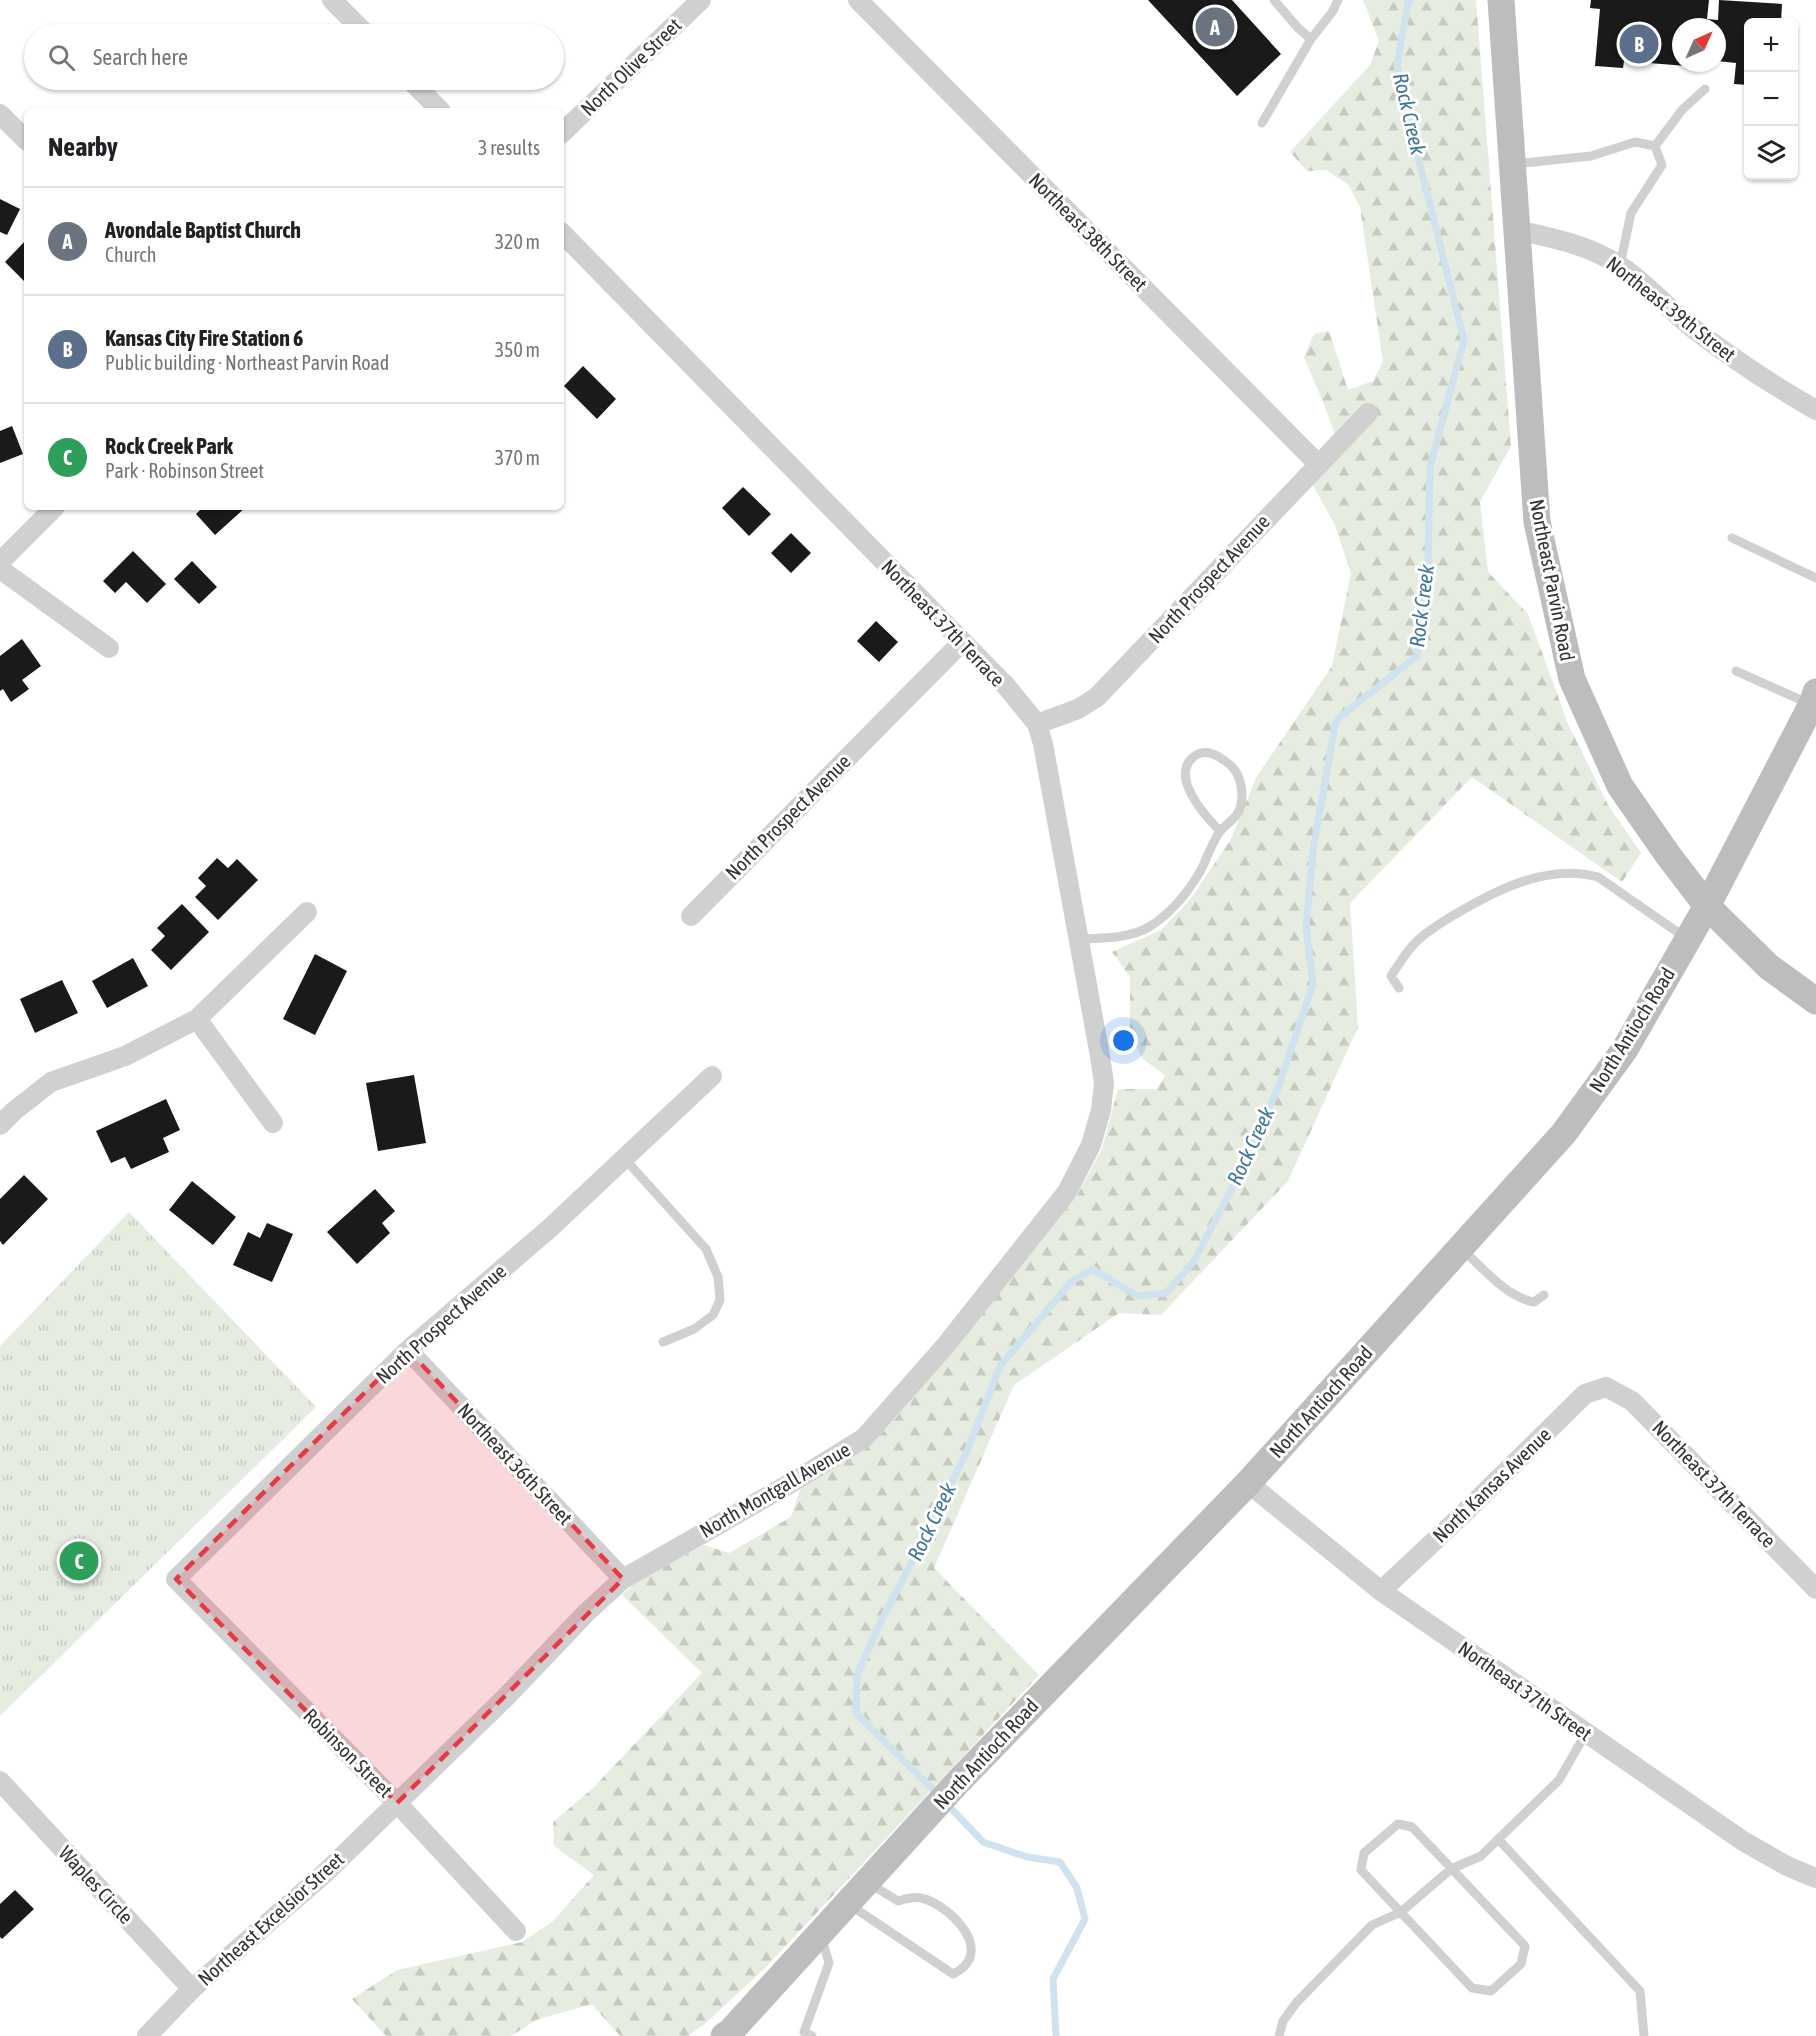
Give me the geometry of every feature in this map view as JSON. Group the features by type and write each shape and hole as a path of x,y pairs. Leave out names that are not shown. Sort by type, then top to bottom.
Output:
{"street":[{"path":"332,0 356,24"},
{"name":"North Olive Street","path":"564,131 701,0"},
{"name":"Northeast 38th Street","path":"858,0 1318,464"},
{"name":"Northeast Parvin Road","path":"1501,0 1537,522 1572,679 1620,786 1668,855 1707,906 1769,967 1816,1000"},
{"path":"419,90 436,108"},
{"path":"0,114 24,138"},
{"name":"Northeast 39th Street","path":"1517,230 1578,245 1620,265 1689,325 1737,361 1816,410"},
{"name":"Northeast 37th Terrace","path":"564,235 1007,687 1037,724 1104,1083 1097,1125"},
{"name":"North Prospect Avenue","path":"1037,724 1078,709 1097,697 1368,413"},
{"path":"0,562 52,510"},
{"path":"0,569 109,648"},
{"name":"North Prospect Avenue","path":"691,916 962,642"},
{"name":"North Antioch Road","path":"730,2035 958,1782 1248,1483 1564,1133 1625,1049 1707,906 1814,698"},
{"path":"0,1125 51,1082 125,1056 197,1019 307,912"},
{"path":"197,1019 273,1123"},
{"name":"North Prospect Avenue","path":"176,1579 408,1350 550,1228 712,1076"},
{"name":"North Montgall Avenue","path":"397,1803 504,1699 586,1613 623,1579 798,1479 864,1438 946,1345 1066,1192 1091,1145 1097,1125"},
{"name":"Northeast 36th Street","path":"408,1350 623,1579"},
{"name":"Northeast 37th Terrace","path":"1606,1386 1632,1401 1816,1589"},
{"name":"North Kansas Avenue","path":"1381,1591 1585,1394 1606,1386"},
{"name":"Northeast 37th Street","path":"1248,1483 1381,1591 1743,1841 1787,1866 1816,1878"},
{"name":"Robinson Street","path":"176,1579 397,1803 516,1931"},
{"name":"Waples Circle","path":"0,1781 192,1989"},
{"name":"Northeast Excelsior Street","path":"147,2036 192,1989 324,1874 397,1803"}],"lane":[{"path":"1274,0 1298,28 1311,39"},
{"path":"1262,123 1311,39 1333,11 1338,0"},
{"path":"1655,146 1682,110 1705,90"},
{"path":"1512,164 1591,156 1635,142 1655,146"},
{"path":"1620,265 1631,213 1662,165 1655,146"},
{"path":"1732,538 1816,578"},
{"path":"1736,671 1814,698"},
{"path":"1078,939 1130,934 1149,927 1168,913 1202,868 1220,831 1235,819 1241,805 1242,786 1231,764 1216,754 1204,752 1197,754 1187,765 1185,775 1188,786 1202,812 1220,831"},
{"path":"1399,988 1391,976 1411,948 1428,931 1492,893 1551,874 1582,873 1598,877 1688,939"},
{"path":"624,1158 706,1249 718,1277 720,1300 713,1314 694,1329 663,1342"},
{"path":"1461,1248 1506,1289 1522,1300 1534,1302 1544,1295"},
{"path":"1279,2036 1283,2021 1296,2003 1372,1925 1401,1912 1451,1869 1481,1856 1559,1780 1586,1733"},
{"path":"1398,1824 1412,1827 1525,1946 1521,1964 1491,1991 1472,1988 1401,1912 1361,1870 1364,1853 1398,1824"},
{"path":"1498,1839 1640,1991 1644,2036"},
{"path":"848,1904 953,1974 964,1968 970,1960 971,1947 966,1930 958,1921 936,1903 919,1897 898,1901 868,1882"},
{"path":"812,2036 804,2032 829,1963 820,1934"}],"highlighted area":[{"path":"408,1350 623,1579 397,1803 176,1579"}],"green space":[{"path":"1363,0 1476,0 1511,446 1480,502 1488,572 1528,614 1568,724 1608,805 1641,853 1622,882 1472,777 1350,903 1358,1027 1288,1181 1161,1315 1119,1313 1014,1385 934,1568 1039,1675 766,1967 708,2021 688,2036 620,2036 592,2004 536,2020 511,2036 386,2036 352,1999 397,1970 522,1942 552,1922 594,1875 554,1846 553,1822 592,1789 702,1673 622,1595 639,1579 704,1545 729,1553 791,1517 800,1490 867,1447 894,1420 1076,1197 1102,1149 1118,1089 1157,1089 1165,1076 1142,1058 1130,1034 1130,977 1112,952 1161,930 1189,901 1230,841 1257,776 1332,666 1351,573 1334,523 1312,484 1341,452 1304,357 1314,334 1329,331 1348,390 1373,381 1383,362 1360,207 1348,184 1326,170 1307,171 1290,152 1370,65 1379,41"},
{"path":"129,1212 316,1407 0,1716 0,1346"}],"building":[{"path":"1148,0 1232,0 1281,54 1237,96"},
{"path":"1591,0 1709,0 1707,18 1672,18 1672,65 1624,61 1623,68 1595,66 1600,9 1590,8"},
{"path":"1719,0 1782,4 1781,18 1744,18 1744,85 1734,84 1736,63 1726,62 1726,18 1718,18"},
{"path":"0,199 20,209 7,235 0,232"},
{"path":"24,242 24,281 5,262"},
{"path":"583,366 616,399 597,419 564,386"},
{"path":"12,426 23,454 0,463 0,431"},
{"path":"743,487 771,514 749,536 722,508"},
{"path":"200,510 243,510 215,535 196,514"},
{"path":"791,533 811,553 791,573 771,553"},
{"path":"133,551 166,584 147,603 126,582 115,593 103,581"},
{"path":"192,561 217,587 199,604 174,579"},
{"path":"876,621 898,642 879,662 857,641"},
{"path":"22,639 41,666 22,680 29,689 11,702 3,689 0,691 0,656"},
{"path":"217,858 228,868 237,859 258,880 218,920 195,897 206,886 198,878"},
{"path":"182,904 209,932 171,970 151,950 165,936 157,928"},
{"path":"315,954 347,971 315,1035 283,1019"},
{"path":"133,958 148,986 107,1008 92,981"},
{"path":"62,980 78,1013 35,1033 20,999"},
{"path":"414,1075 426,1143 378,1151 366,1083"},
{"path":"166,1099 180,1130 163,1138 169,1152 131,1169 125,1157 111,1163 96,1131"},
{"path":"24,1175 48,1199 3,1245 0,1241 0,1199"},
{"path":"192,1181 236,1217 213,1245 169,1210"},
{"path":"375,1189 395,1211 382,1223 390,1233 357,1264 327,1232"},
{"path":"267,1223 293,1234 272,1282 233,1265 248,1232 260,1238"},
{"path":"15,1890 34,1909 2,1939 0,1937 0,1904"}],"waterway":[{"name":"Rock Creek","path":"939,1795 856,1713 857,1675 882,1619 968,1449 1000,1366 1071,1282 1093,1269 1137,1296 1166,1293 1194,1261 1244,1165 1278,1088 1313,984 1306,927 1313,850 1336,720 1417,656 1428,570 1430,467 1464,340 1397,65 1408,3 1411,0"},
{"name":"Rock Creek","path":"946,1803 983,1842 1027,1857 1060,1862 1077,1888 1085,1919 1053,1979 1056,2036"}],"place":[{"name":"Avondale Baptist Church","path":"1215,27"},
{"name":"Kansas City Fire Station 6","path":"1639,44"},
{"name":"Rock Creek Park","path":"79,1561"}]}
